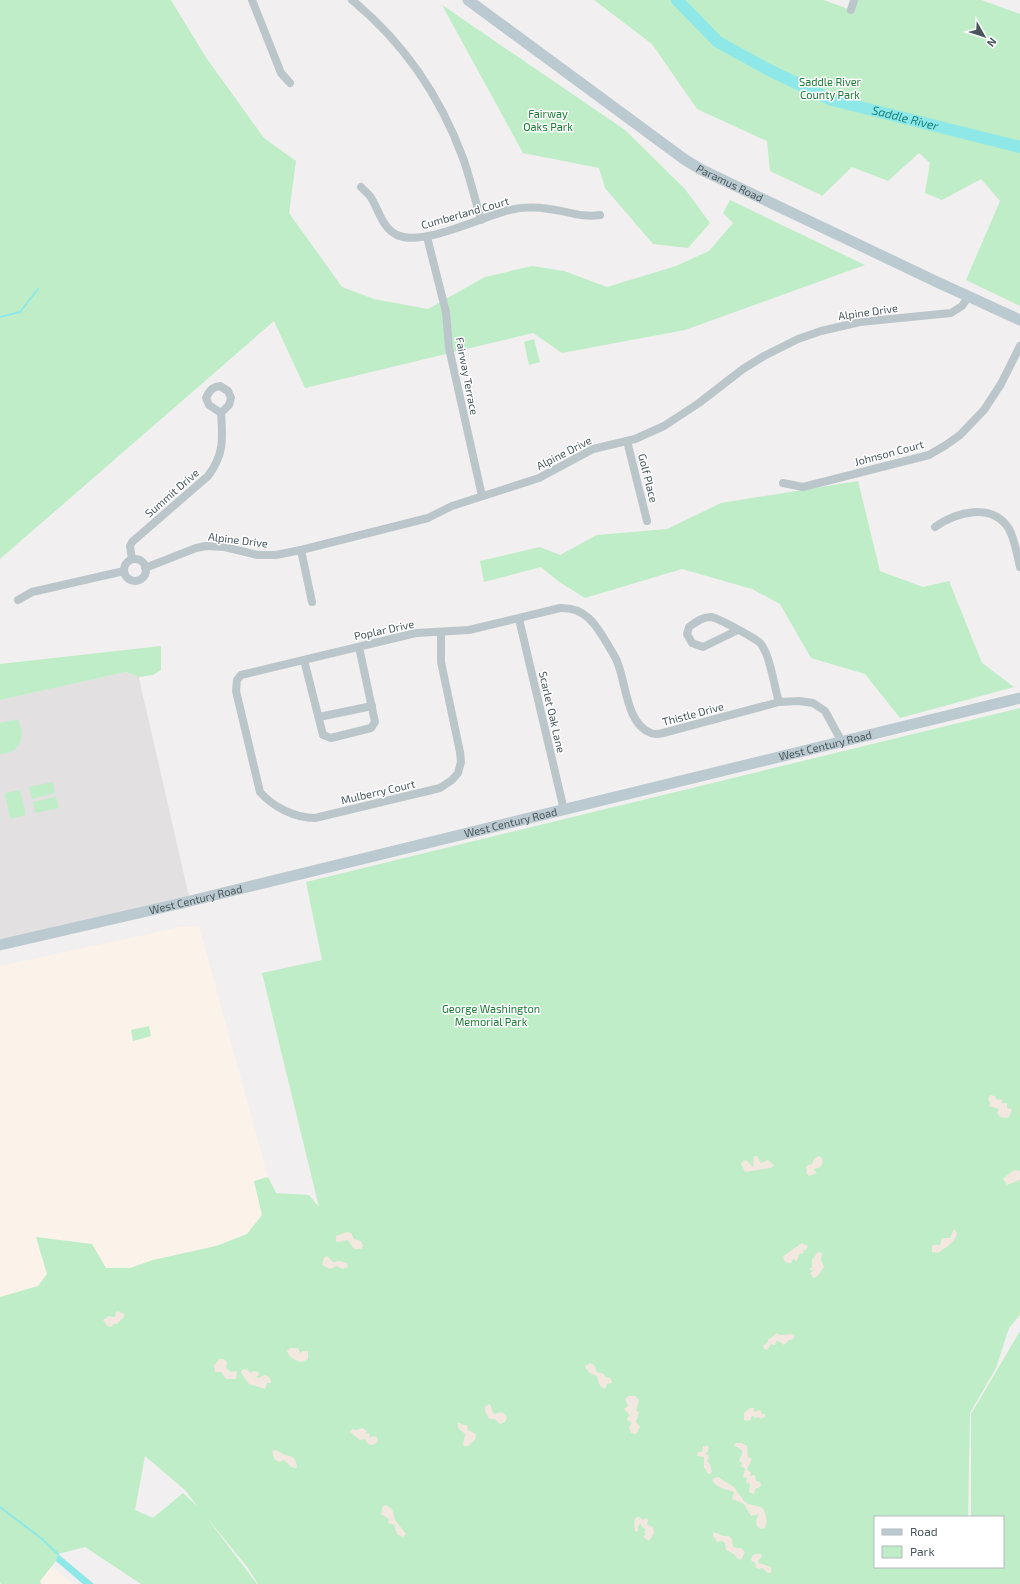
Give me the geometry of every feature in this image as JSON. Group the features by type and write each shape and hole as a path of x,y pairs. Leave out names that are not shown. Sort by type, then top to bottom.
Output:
{"main road":[{"name":"Paramus Road","path":"468,0 684,159 707,172 923,276 1020,320"},
{"name":"West Century Road","path":"0,945 186,902 1020,698"}],"street":[{"path":"253,0 282,73 290,82"},
{"path":"352,0 381,26 399,46 420,73 435,98 449,125 463,160 481,220"},
{"path":"851,10 854,0"},
{"name":"Cumberland Court","path":"361,187 369,195 383,222 392,232 406,237 427,237 509,210 524,208 550,209 588,217 600,215"},
{"name":"Fairway Terrace","path":"427,237 446,312 448,348 482,496"},
{"name":"Alpine Drive","path":"145,568 196,548 206,546 225,547 267,556 301,550 428,518 452,506 539,478 593,449 627,441 647,434 680,417 743,369 764,356 798,339 821,331 860,322 951,313 962,306 969,296"},
{"name":"Johnson Court","path":"783,483 802,487 929,455 960,434 984,410 1001,384 1020,346"},
{"name":"Summit Drive","path":"132,559 130,546 132,542 208,476 214,469 222,447 221,413"},
{"name":"Golf Place","path":"627,441 647,521"},
{"path":"935,527 946,519 971,512 990,514 998,518 1009,529 1020,568"},
{"path":"301,550 312,602"},
{"path":"132,559 140,560 145,568 144,576 135,581 128,579 124,571 126,563 132,559"},
{"path":"18,600 32,592 124,571"},
{"name":"Poplar Drive","path":"238,696 235,685 240,675 416,633 470,630 560,608 570,608 583,612 597,626"},
{"path":"738,630 703,647 692,643 687,634 689,627 704,618 713,617 738,630 760,643 766,652 779,702"},
{"name":"Scarlet Oak Lane","path":"519,619 564,810"},
{"name":"Thistle Drive","path":"597,626 618,663 630,708 636,721 644,730 653,734 663,733 779,702 807,702 819,707 829,717 842,742"},
{"name":"Mulberry Court","path":"238,696 260,792 272,805 300,816 316,818 433,790 452,780 458,773 461,762 441,662 441,632"},
{"path":"304,660 323,735 331,738 371,728 375,722 359,647"},
{"path":"319,717 372,706"}],"shaded area":[{"path":"126,672 139,677 190,901 0,945 0,700"},
{"path":"199,926 268,1177 254,1181 262,1215 247,1234 216,1246 153,1260 130,1268 106,1268 36,1238 47,1273 38,1286 0,1297 0,966 180,927"},
{"path":"51,1566 74,1584 42,1584 40,1581"}],"green space":[{"path":"0,0 171,0 205,56 264,138 296,161 289,213 342,287 374,299 428,309 485,277 532,266 564,271 607,287 676,266 709,251 733,223 723,213 730,200 865,265 685,330 562,353 533,333 305,388 274,321 0,559"},
{"name":"Saddle River County Park","path":"594,0 824,0 851,10 854,0 981,0 1020,14 1020,306 966,280 1000,201 981,179 942,200 925,193 930,163 919,153 888,181 852,167 822,196 770,171 767,141 697,109 652,44"},
{"name":"Fairway Oaks Park","path":"442,5 625,130 685,189 710,223 688,248 653,244 605,188 599,168 523,153"},
{"path":"534,339 540,362 529,365 524,342"},
{"path":"858,481 880,571 923,587 949,581 982,663 1014,687 900,718 865,674 811,658 780,604 752,589 682,569 585,598 558,581 541,567 484,582 480,561 540,547 560,555 597,535 667,529 721,503"},
{"path":"161,646 161,670 153,675 139,677 126,672 0,700 0,664"},
{"name":"George Washington Memorial Park","path":"1020,708 1020,1315 1009,1328 996,1368 970,1413 968,1516 874,1516 874,1568 1004,1568 1004,1516 971,1516 971,1414 1020,1331 1020,1584 258,1584 248,1568 205,1515 257,1584 141,1584 85,1547 58,1554 56,1561 40,1581 41,1584 1,1584 0,1297 38,1286 47,1274 36,1237 92,1244 106,1268 130,1268 153,1260 216,1246 247,1234 262,1215 254,1181 268,1177 276,1193 309,1195 319,1207 262,973 322,960 306,882","holes":["145,1456 185,1490 198,1507 183,1493 153,1518 135,1510"]},
{"path":"17,719 22,731 20,742 13,751 0,754 0,723"},
{"path":"53,782 55,793 32,799 29,787"},
{"path":"20,790 26,815 10,819 5,793"},
{"path":"56,797 59,808 35,813 33,802"},
{"path":"149,1026 151,1036 133,1041 131,1030"}],"sand":[{"path":"990,1095 995,1096 997,1100 1002,1099 1002,1103 1007,1103 1007,1108 1012,1109 1009,1117 1000,1117 997,1113 999,1109 989,1106 990,1102 988,1100"},
{"path":"754,1156 757,1156 761,1163 768,1160 774,1166 745,1172 741,1164 746,1160 753,1167"},
{"path":"819,1156 822,1158 822,1165 813,1169 817,1173 809,1176 807,1174 806,1167 812,1164 814,1159"},
{"path":"1015,1170 1020,1171 1020,1180 1007,1185 1003,1179"},
{"path":"954,1229 957,1233 955,1239 938,1253 932,1252 932,1246 940,1245 942,1238 950,1238"},
{"path":"347,1232 351,1233 354,1239 361,1241 363,1246 361,1249 354,1249 348,1240 336,1241 336,1236"},
{"path":"802,1243 808,1246 806,1250 803,1250 804,1253 799,1254 797,1261 793,1259 791,1263 785,1262 783,1257"},
{"path":"818,1252 822,1253 821,1260 824,1267 817,1277 813,1278 810,1273 814,1270 809,1270 812,1267 812,1260"},
{"path":"327,1256 333,1262 340,1261 347,1263 348,1267 343,1269 336,1266 331,1269 322,1265 324,1257"},
{"path":"118,1311 124,1314 124,1317 117,1324 114,1324 111,1327 107,1326 103,1320 109,1316 115,1317 116,1312"},
{"path":"777,1333 780,1335 791,1334 795,1337 784,1345 777,1340 775,1345 771,1344 767,1350 764,1349 763,1346 768,1342 768,1339"},
{"path":"290,1348 298,1348 300,1353 303,1351 308,1351 308,1359 302,1362 293,1359 289,1356 287,1351"},
{"path":"219,1359 224,1359 227,1362 226,1368 231,1372 237,1371 236,1379 226,1379 221,1372 215,1372 214,1366"},
{"path":"590,1363 594,1365 597,1372 604,1374 605,1377 610,1378 612,1381 611,1383 607,1384 605,1389 598,1382 597,1376 587,1370 585,1366"},
{"path":"244,1369 248,1370 250,1373 254,1371 258,1372 259,1375 256,1377 257,1378 265,1375 270,1378 271,1383 267,1383 265,1389 249,1384 241,1373"},
{"path":"629,1396 635,1396 639,1400 636,1411 639,1412 636,1422 640,1427 636,1434 631,1433 629,1427 632,1423 627,1420 630,1415 624,1409 628,1406 625,1399"},
{"path":"489,1404 494,1414 501,1413 506,1415 507,1418 505,1422 500,1424 495,1419 489,1419 485,1411 485,1407"},
{"path":"750,1408 754,1408 754,1412 759,1410 761,1411 762,1414 765,1414 765,1417 760,1419 759,1417 755,1418 753,1416 751,1417 751,1420 744,1420 744,1413"},
{"path":"458,1423 467,1425 468,1430 476,1434 475,1440 468,1446 463,1445 465,1434 458,1428"},
{"path":"362,1428 367,1431 365,1435 368,1433 370,1434 369,1438 374,1436 377,1437 378,1441 373,1445 369,1445 365,1439 360,1440 350,1432 352,1429 357,1430"},
{"path":"736,1443 742,1443 747,1446 748,1457 752,1459 747,1469 751,1473 750,1476 755,1475 756,1481 760,1482 761,1485 755,1489 754,1494 749,1492 750,1484 746,1482 747,1478 743,1477 745,1469 741,1466 742,1463 739,1461 743,1451 734,1445"},
{"path":"703,1446 709,1447 706,1454 709,1456 707,1461 710,1464 712,1472 710,1474 707,1473 706,1469 704,1468 704,1457 697,1456 698,1452 702,1452"},
{"path":"274,1450 295,1459 297,1468 291,1467 284,1460 280,1462 275,1460 272,1452"},
{"path":"718,1477 734,1487 748,1504 761,1507 764,1510 767,1521 765,1528 761,1529 757,1526 756,1520 759,1514 751,1516 744,1504 732,1499 734,1492 722,1488 714,1483 712,1480"},
{"path":"386,1505 392,1509 395,1520 406,1534 403,1537 397,1534 394,1525 388,1523 389,1519 381,1514 383,1506"},
{"path":"637,1517 640,1517 642,1520 646,1518 648,1520 647,1525 653,1527 654,1533 649,1541 643,1537 646,1534 644,1533 646,1529 643,1528 640,1523 638,1532 635,1531 634,1521"},
{"path":"713,1532 724,1536 729,1536 732,1539 733,1547 741,1548 745,1552 741,1560 726,1550 725,1543 722,1541 717,1542 713,1537"},
{"path":"761,1554 762,1556 758,1561 759,1563 771,1567 771,1573 768,1573 762,1568 756,1568 755,1562 752,1562 751,1559 753,1555"}],"water":[{"path":"58,1554 94,1584 83,1584 56,1561"}],"waterway":[{"name":"Saddle River","path":"677,0 718,42 769,70 832,100 1020,147"},
{"path":"0,317 20,312 38,289"},
{"path":"0,1507 42,1539 58,1554"}]}
